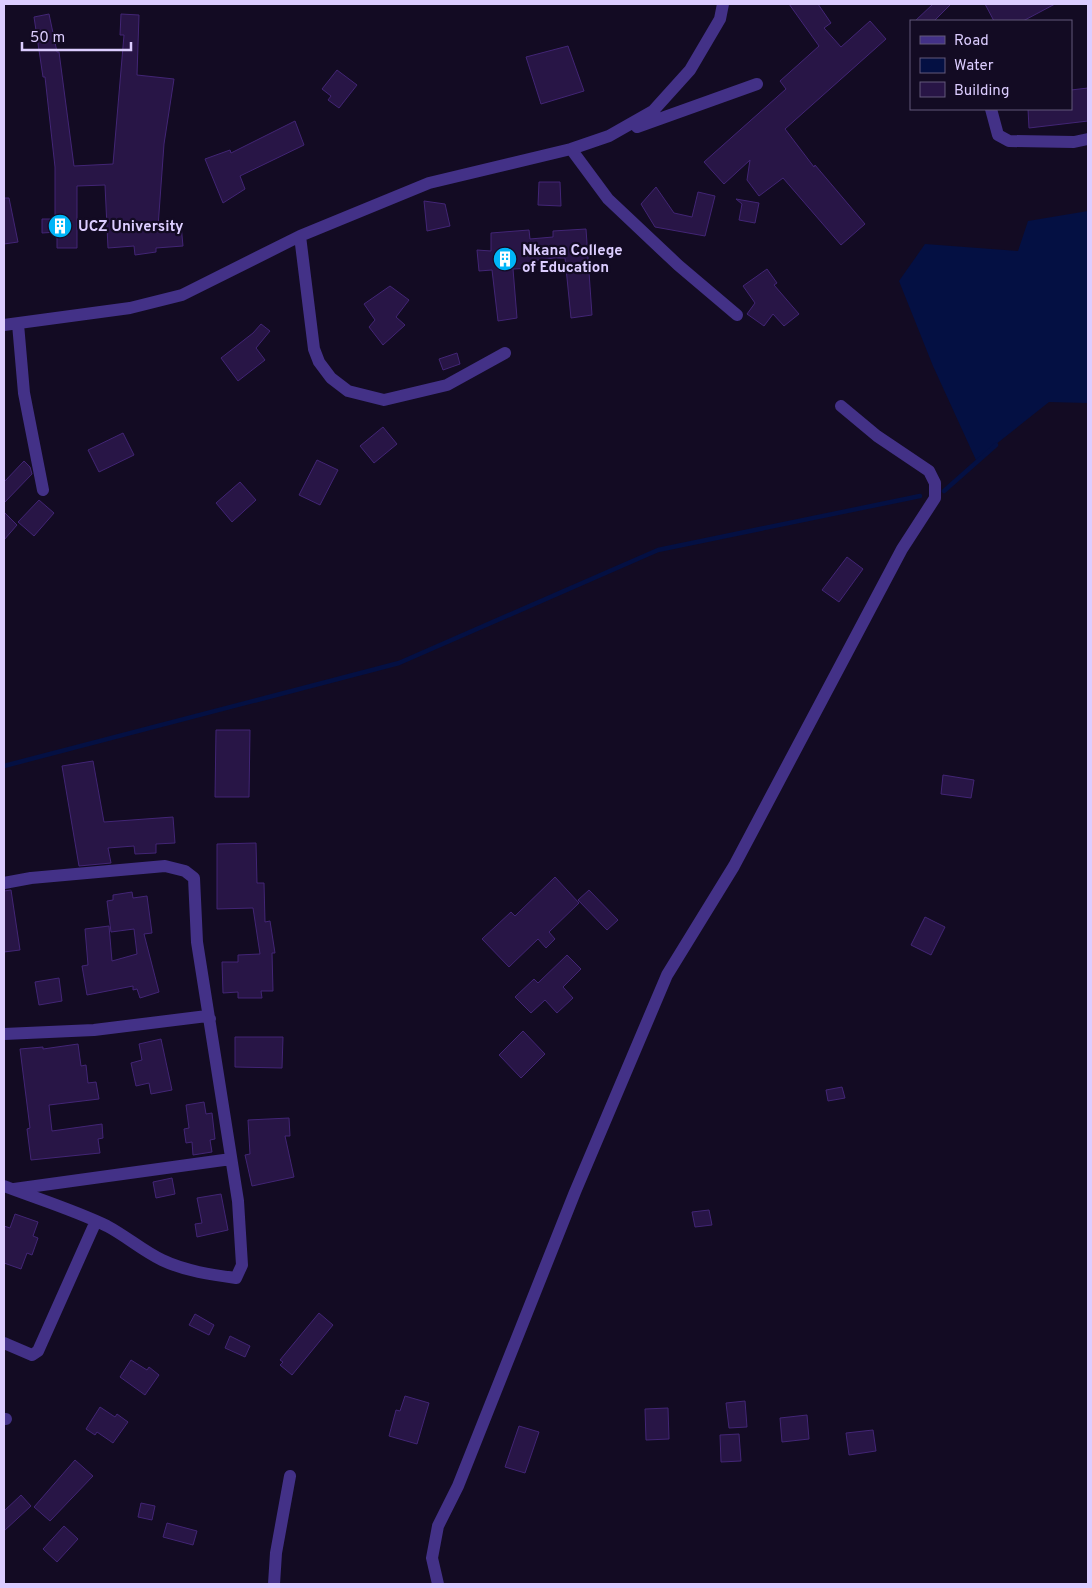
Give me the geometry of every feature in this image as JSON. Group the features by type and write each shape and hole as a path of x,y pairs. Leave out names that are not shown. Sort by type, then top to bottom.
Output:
{"street":[{"path":"609,136 653,111 690,70 720,20 723,4"},
{"path":"4,325 130,308 182,295 300,236 429,183 571,149 757,84"},
{"path":"991,110 998,135 1009,141 1074,142 1088,140"},
{"path":"571,149 608,199 678,265 737,316"},
{"path":"300,236 314,349 319,362 331,378 348,390 384,400 397,398 447,385 505,353"},
{"path":"18,324 24,393 43,490"},
{"path":"438,1584 432,1558 438,1526 458,1486 582,1174 667,975 734,866 902,549 935,498 935,483 929,472 877,436 841,406"},
{"path":"4,883 31,878 165,866 186,871 194,878 197,942 238,1201 242,1265 236,1278 213,1275 162,1260 125,1236 96,1221 8,1188"},
{"path":"4,1034 94,1030 207,1016 210,1019"},
{"path":"8,1188 232,1159"},
{"path":"4,1343 32,1356 38,1351 96,1221"},
{"path":"274,1584 276,1553 290,1476"}],"water":[{"path":"1088,211 1088,403 1049,402 976,460 933,366 899,281 925,244 1018,251 1028,221"}],"building":[{"path":"789,4 818,4 831,23 824,28 841,47 870,21 886,39 785,129 814,167 815,165 865,224 841,245 783,178 759,196 747,180 750,160 724,184 704,162 786,89 780,81 819,46"},
{"path":"933,4 951,4 935,20 916,20"},
{"path":"985,4 1055,4 1025,20 993,20"},
{"path":"49,14 57,52 59,52 74,166 113,164 124,35 120,35 121,14 139,15 137,75 174,79 164,144 158,227 181,225 183,246 156,248 156,252 135,255 134,246 108,248 105,185 77,186 77,248 57,248 57,232 42,233 42,219 55,219 55,167 45,77 43,77 34,17"},
{"path":"568,46 584,91 541,104 526,57"},
{"path":"337,70 357,85 339,108 328,100 331,96 322,89"},
{"path":"1088,88 1088,121 1029,128 1028,110 1072,110 1072,90"},
{"path":"295,121 304,145 240,176 245,189 223,203 205,159 230,150 231,153"},
{"path":"539,182 560,182 561,206 538,205"},
{"path":"656,187 674,213 692,217 698,192 715,196 705,236 655,227 641,204"},
{"path":"4,198 9,198 18,242 4,244"},
{"path":"736,199 759,203 755,223 739,220 742,204"},
{"path":"424,201 445,204 450,226 427,231"},
{"path":"586,229 592,315 571,318 565,258 554,258 531,261 532,268 513,269 517,318 498,321 492,270 479,271 477,250 491,251 491,233 529,230 530,239 553,237 553,231"},
{"path":"767,269 777,283 774,285 799,314 784,326 773,314 764,326 747,314 755,303 743,286"},
{"path":"390,286 409,300 396,317 405,325 383,345 369,327 375,320 364,304"},
{"path":"261,324 270,331 256,348 265,360 238,381 221,358 253,333"},
{"path":"457,353 460,364 443,370 439,359"},
{"path":"383,427 397,444 374,463 360,446"},
{"path":"123,433 134,455 99,472 88,450"},
{"path":"317,460 338,470 320,505 299,495"},
{"path":"24,461 30,467 32,474 4,503 4,482"},
{"path":"240,482 256,500 232,522 216,503"},
{"path":"39,500 54,513 34,536 18,522"},
{"path":"4,512 17,525 4,540"},
{"path":"847,557 863,569 839,602 822,590"},
{"path":"216,730 250,730 249,797 215,797"},
{"path":"93,761 104,822 173,817 175,843 156,844 156,853 135,854 134,846 108,848 111,863 79,866 62,766"},
{"path":"943,775 974,780 971,798 941,794"},
{"path":"256,843 257,883 264,883 265,922 270,921 275,953 272,953 273,991 261,991 262,998 238,998 238,992 223,993 222,962 238,962 238,955 260,954 253,908 217,909 217,844"},
{"path":"555,877 579,903 549,932 555,939 546,948 538,939 509,967 482,939 511,912 515,916"},
{"path":"11,890 20,950 4,952 4,891"},
{"path":"589,890 618,920 607,930 578,900"},
{"path":"132,892 133,898 147,896 152,933 144,934 159,992 140,998 137,989 133,990 133,986 87,995 82,966 88,965 85,929 109,926 112,961 137,954 134,929 111,932 107,901 113,900 113,895"},
{"path":"925,917 945,927 931,955 911,945"},
{"path":"567,955 581,969 563,987 573,998 557,1013 545,1000 531,1013 515,997 534,979 538,983"},
{"path":"59,978 62,1001 39,1005 35,982"},
{"path":"523,1031 545,1054 521,1078 499,1055"},
{"path":"235,1037 283,1037 282,1068 235,1067"},
{"path":"161,1039 172,1090 151,1094 149,1083 136,1086 131,1063 142,1060 139,1044"},
{"path":"78,1044 81,1066 86,1065 88,1083 96,1082 99,1099 49,1105 52,1131 102,1124 103,1138 98,1139 100,1153 31,1160 27,1129 30,1128 20,1049 43,1047 43,1049"},
{"path":"842,1087 845,1098 828,1101 826,1090"},
{"path":"204,1102 206,1114 212,1113 215,1139 210,1140 212,1152 193,1155 192,1142 186,1143 184,1129 189,1128 186,1105"},
{"path":"289,1118 290,1136 285,1136 294,1177 252,1186 245,1155 250,1154 248,1120"},
{"path":"172,1178 175,1194 156,1198 153,1182"},
{"path":"221,1194 228,1230 197,1237 195,1224 202,1223 197,1198"},
{"path":"709,1210 712,1225 695,1227 692,1212"},
{"path":"15,1214 38,1222 33,1236 38,1238 32,1255 27,1253 21,1269 4,1263 4,1226 10,1228"},
{"path":"319,1313 333,1325 292,1375 280,1365 283,1362 280,1360"},
{"path":"195,1314 214,1325 209,1335 189,1325"},
{"path":"230,1336 250,1346 245,1357 225,1348"},
{"path":"131,1360 147,1370 149,1367 159,1375 145,1395 120,1377"},
{"path":"405,1396 429,1403 417,1444 389,1436 396,1410 400,1411"},
{"path":"745,1401 747,1427 729,1428 726,1403"},
{"path":"100,1407 115,1417 117,1414 128,1422 113,1443 97,1432 95,1435 86,1429"},
{"path":"668,1408 669,1439 646,1440 645,1409"},
{"path":"807,1415 809,1439 782,1442 780,1418"},
{"path":"519,1426 539,1432 525,1473 505,1467"},
{"path":"873,1430 876,1451 849,1455 846,1433"},
{"path":"739,1434 741,1461 721,1462 720,1435"},
{"path":"75,1460 93,1476 50,1521 34,1507"},
{"path":"21,1495 31,1506 4,1531 4,1511"},
{"path":"141,1503 155,1506 152,1520 138,1517"},
{"path":"167,1523 197,1531 193,1545 163,1537"},
{"path":"64,1526 78,1539 57,1562 43,1549"}],"waterway":[{"path":"944,491 996,445"},
{"path":"4,766 399,663 658,550 920,496"}],"place":[{"name":"UCZ University","path":"60,226"},
{"name":"Nkana College of Education","path":"505,259"}]}
